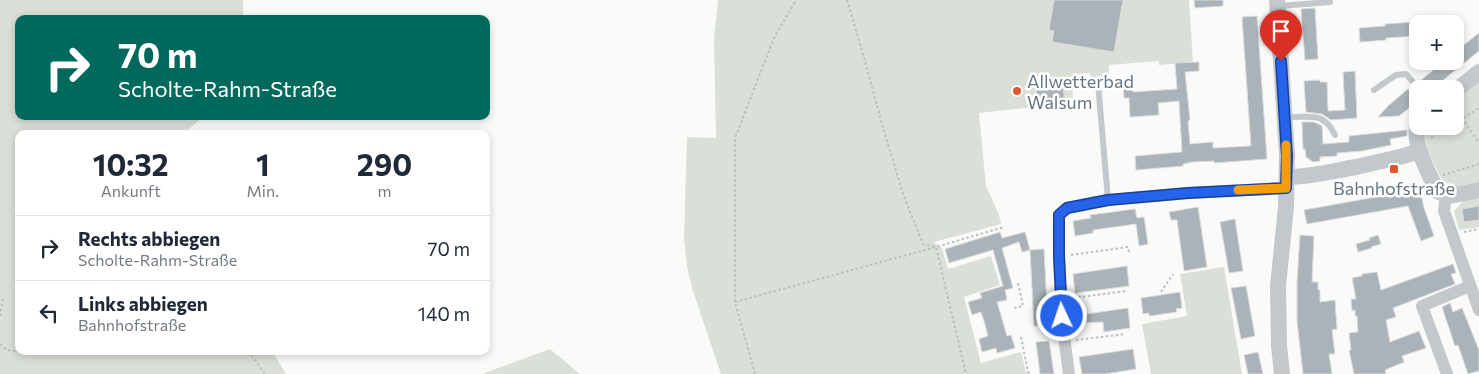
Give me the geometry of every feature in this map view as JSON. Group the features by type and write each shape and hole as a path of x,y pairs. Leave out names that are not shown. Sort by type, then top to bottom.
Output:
{"street":[{"path":"1278,3 1287,183 1278,286 1279,346 1282,374"},
{"path":"1464,84 1479,72"},
{"path":"1417,135 1419,148 1437,191 1449,196 1479,190"},
{"path":"1069,374 1064,341 1059,256 1059,215 1067,208 1108,200 1287,183 1300,177 1403,157 1419,148"},
{"path":"1446,195 1444,211 1479,310"},
{"path":"1447,374 1422,306 1470,286"}],"lane":[{"path":"1278,3 1330,2"},
{"path":"1374,90 1396,75 1406,74 1411,80"},
{"path":"1098,84 1108,200"},
{"path":"1285,116 1320,117 1330,125 1334,135"}],"path":[{"path":"755,374 735,302 735,138 774,38 796,0"},
{"path":"847,0 903,194 923,244 936,247"},
{"path":"1464,117 1479,108"},
{"path":"1464,121 1479,143"},
{"path":"1419,148 1437,135"},
{"path":"1432,180 1479,164"},
{"path":"735,302 1004,227"},
{"path":"1452,234 1479,229"},
{"path":"936,247 966,374"},
{"path":"1059,256 1128,247 1129,252"},
{"path":"1161,292 1173,274"},
{"path":"1014,308 1023,306 1018,283"},
{"path":"1061,300 1127,291"},
{"path":"0,316 3,297"},
{"path":"1064,341 1126,334"},
{"path":"1022,337 1028,372 1030,374"},
{"path":"0,344 7,350 15,351"},
{"path":"249,355 252,356 265,374"}],"shaded area":[{"path":"0,0 243,0 243,15 15,15 15,120 199,120 188,130 15,130 15,355 274,355 286,374 0,374"},
{"path":"718,0 1189,0 1193,62 1159,65 1159,61 1109,65 1109,78 1091,80 1090,73 1072,75 1073,103 979,113 986,186 1001,224 934,242 942,248 948,269 991,256 1000,285 964,297 981,363 1021,352 1028,374 721,374 693,291 687,267 684,238 687,137 716,138 714,39"},
{"path":"1479,81 1479,182 1453,187 1442,180 1429,154 1425,136 1464,135 1464,94"},
{"path":"1479,197 1479,227 1459,230 1454,211 1463,201"},
{"path":"1224,267 1242,374 1151,374 1142,324 1187,316 1180,274"},
{"path":"550,349 580,374 482,374"}],"building":[{"path":"1054,0 1123,0 1114,52 1052,42 1054,31 1049,30"},
{"path":"1194,0 1223,0 1223,6 1195,8"},
{"path":"1315,8 1318,59 1305,60 1301,9"},
{"path":"1257,16 1267,159 1214,163 1214,161 1192,162 1183,164 1183,166 1136,170 1135,156 1182,152 1179,101 1158,103 1159,115 1130,117 1129,98 1124,98 1123,83 1132,83 1133,92 1177,89 1175,63 1199,62 1199,71 1185,72 1190,120 1188,121 1190,144 1213,142 1213,148 1251,146 1242,17"},
{"path":"1409,22 1409,36 1360,42 1359,28 1385,26 1385,24"},
{"path":"1479,33 1479,51 1464,63 1464,45"},
{"path":"1433,70 1456,70 1443,80 1421,80"},
{"path":"1355,71 1357,118 1331,120 1322,114 1306,112 1304,81 1320,80 1320,82 1327,82 1328,111 1345,110 1343,72"},
{"path":"1062,77 1065,104 1038,107 1035,80"},
{"path":"1408,89 1409,90 1409,108 1399,116 1378,117"},
{"path":"1302,122 1314,122 1322,126 1323,144 1349,142 1349,136 1407,130 1407,136 1390,139 1391,145 1362,151 1337,153 1337,156 1320,157 1320,161 1313,162 1306,157 1305,149 1303,149"},
{"path":"1419,186 1424,208 1434,236 1421,241 1408,206 1307,224 1304,210 1409,191 1409,188"},
{"path":"1479,206 1479,220 1464,222 1462,209"},
{"path":"1198,207 1207,267 1184,271 1177,220 1171,220 1169,212"},
{"path":"1135,209 1137,218 1144,217 1148,244 1139,246 1136,224 1093,230 1093,233 1075,236 1073,221 1091,218 1090,215"},
{"path":"1235,219 1243,271 1229,273 1220,222"},
{"path":"1000,232 1002,238 1025,232 1030,250 1022,252 1019,242 1002,248 1013,288 1005,290 1007,300 997,302 1007,336 1011,335 1015,348 997,353 996,348 982,352 979,339 988,336 985,324 981,312 972,315 968,302 982,298 980,293 1003,286 993,250 949,263 945,249"},
{"path":"1300,235 1314,236 1312,282 1318,282 1320,302 1335,300 1337,329 1332,330 1335,354 1329,354 1332,374 1303,374 1297,321"},
{"path":"1378,235 1381,244 1358,252 1356,244 1370,240 1369,238"},
{"path":"1044,249 1048,325 1034,326 1030,250"},
{"path":"1453,264 1456,273 1451,274 1455,284 1393,308 1396,317 1386,320 1390,342 1419,331 1426,348 1402,356 1404,362 1385,370 1386,374 1354,374 1349,350 1351,350 1349,333 1358,332 1357,316 1355,316 1355,310 1352,311 1351,299 1356,299 1352,278 1362,276 1362,274 1377,272 1381,290"},
{"path":"1127,266 1129,286 1075,293 1073,274"},
{"path":"1246,286 1255,336 1241,339 1231,288"},
{"path":"1180,292 1182,308 1176,309 1177,312 1149,316 1149,313 1143,314 1141,298"},
{"path":"1450,303 1453,312 1462,308 1479,350 1479,371 1468,374 1458,345 1455,346 1442,307"},
{"path":"1128,308 1130,328 1104,332 1103,322 1074,323 1073,316"},
{"path":"1049,341 1054,374 1040,374 1036,342"},
{"path":"1133,349 1136,369 1105,374 1082,374 1079,357"},
{"path":"1258,352 1263,374 1248,374 1244,355"}],"slow traffic":[{"path":"1238,190 1286,188 1286,145"}],"place":[{"name":"Allwetterbad Walsum","path":"1017,91"},
{"name":"Bahnhofstraße","path":"1394,169"}],"route":[{"path":"1062,316 1059,215 1067,208 1124,198 1286,188 1287,156 1281,61"}]}
